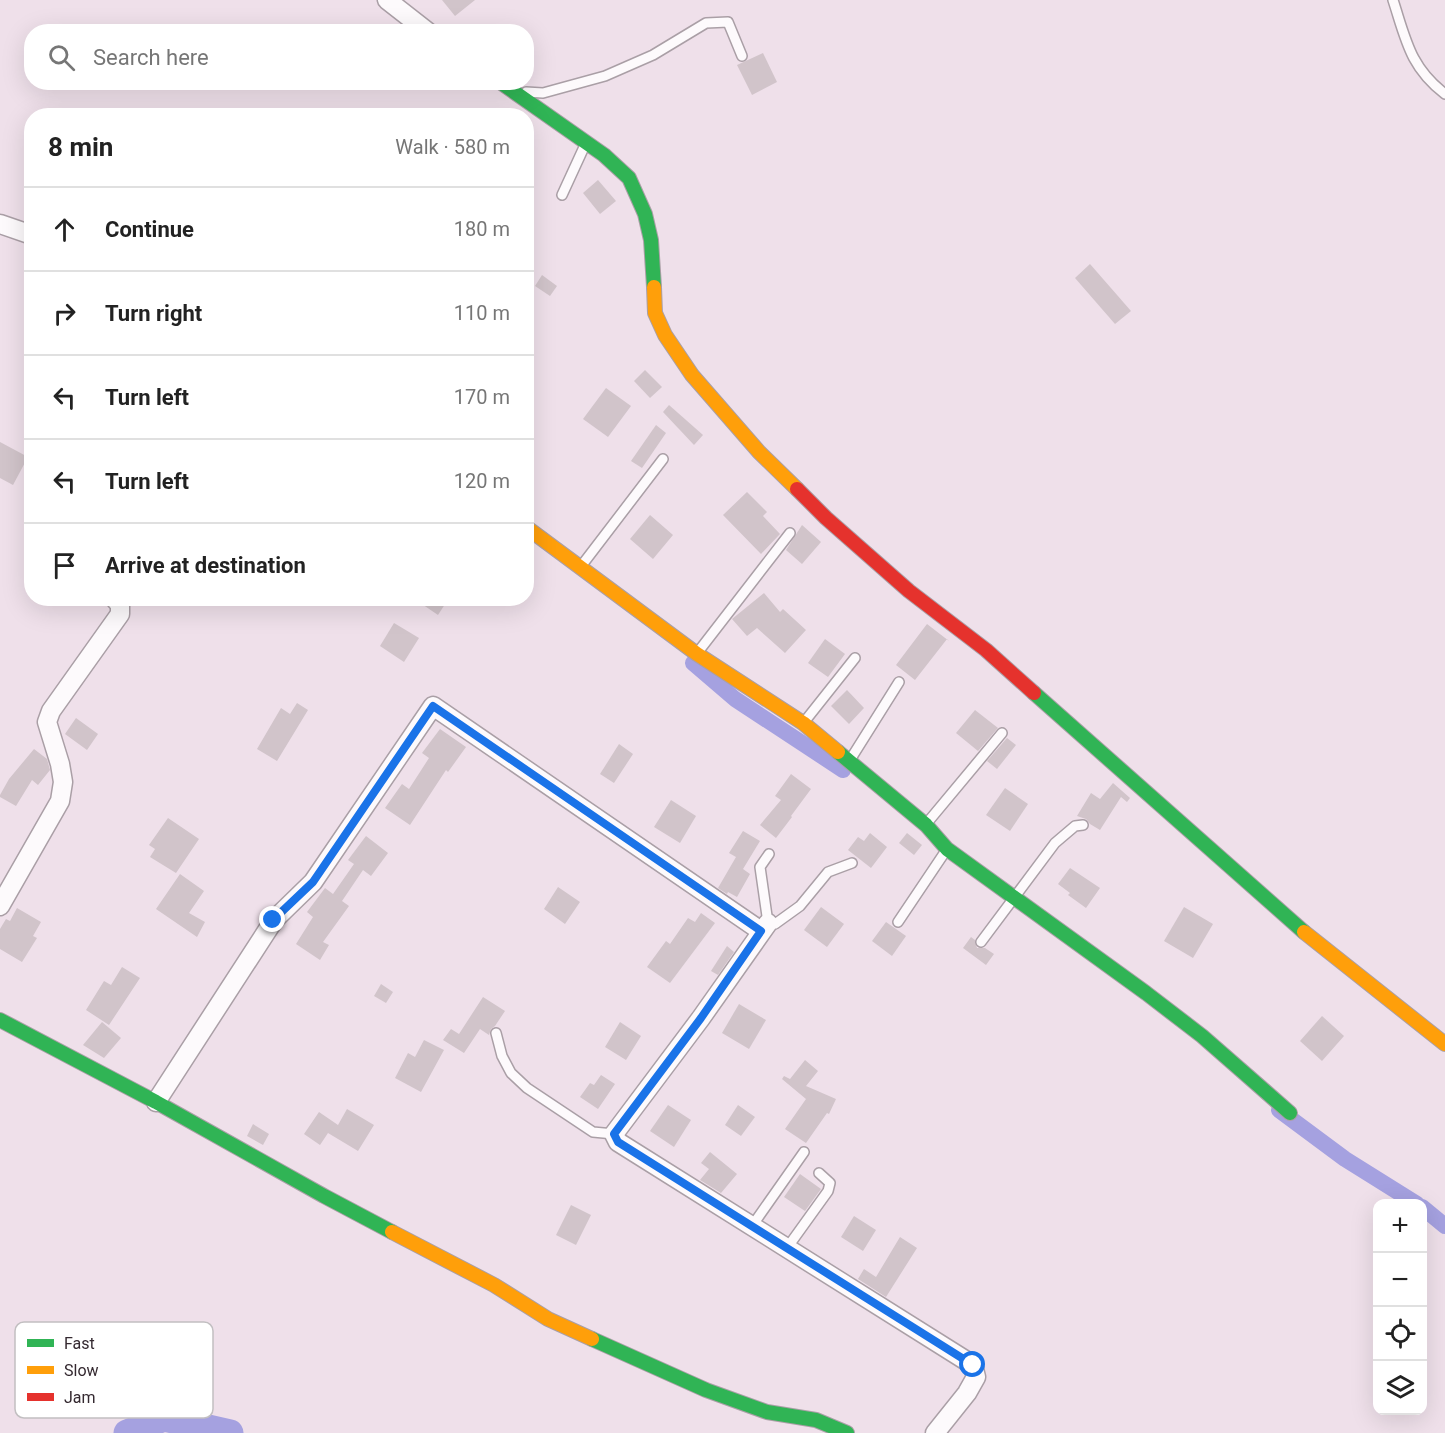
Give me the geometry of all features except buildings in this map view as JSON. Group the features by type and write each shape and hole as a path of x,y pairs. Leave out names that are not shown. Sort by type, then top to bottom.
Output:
{"street":[{"path":"387,0 418,24"},
{"path":"512,91 604,155 629,178 645,214 651,240 655,313 665,336 692,375 759,452 826,518 900,584 986,650 1301,930 1445,1044"},
{"path":"0,224 24,232"},
{"path":"534,533 697,654 803,723 926,825 947,849 1202,1036 1290,1113"},
{"path":"0,906 60,801 63,782 47,722 120,614 120,606"},
{"path":"156,1102 273,920 313,882 433,706 765,927 701,1018 614,1134 618,1142 973,1365 976,1377 967,1393 935,1433"},
{"path":"0,1020 494,1286 548,1319 706,1390 767,1412 816,1420 847,1433"}],"lane":[{"path":"1393,0 1411,54 1419,69 1445,94"},
{"path":"512,91 543,93 604,76 653,55 706,23 728,22 742,56"},
{"path":"562,195 586,142"},
{"path":"580,567 663,459"},
{"path":"697,654 790,533"},
{"path":"803,723 855,658"},
{"path":"849,762 899,682"},
{"path":"926,825 1002,733"},
{"path":"981,942 1060,838 1075,826 1083,825"},
{"path":"898,922 947,849"},
{"path":"769,854 760,867 765,927 776,924 792,914 828,872 852,863"},
{"path":"496,1034 502,1056 512,1073 527,1088 593,1132 614,1134"},
{"path":"752,1226 804,1152"},
{"path":"787,1248 828,1191 830,1183 819,1173"}],"waterway":[{"path":"693,663 735,699 843,770"},
{"path":"1279,1110 1345,1159 1409,1199"},
{"path":"1427,1211 1445,1226"},
{"path":"127,1433 164,1418 230,1433"}],"traffic: fast":[{"path":"511,90 604,155 629,178 645,214 651,240 654,287"},
{"path":"1034,693 1304,932"},
{"path":"838,752 926,825 947,849 1202,1036 1290,1113"},
{"path":"0,1020 156,1102 392,1232"},
{"path":"592,1339 706,1390 767,1412 816,1420 847,1433"}],"traffic: slow":[{"path":"654,287 655,313 665,335 692,375 759,452 797,489"},
{"path":"534,533 697,654 803,723 838,752"},
{"path":"1304,932 1445,1044"},
{"path":"392,1232 494,1285 548,1319 592,1339"}],"traffic: jam":[{"path":"797,489 826,518 909,591 986,650 1034,693"}],"route":[{"path":"273,920 313,882 433,706 761,931 701,1018 614,1134 618,1142 973,1365"}]}
